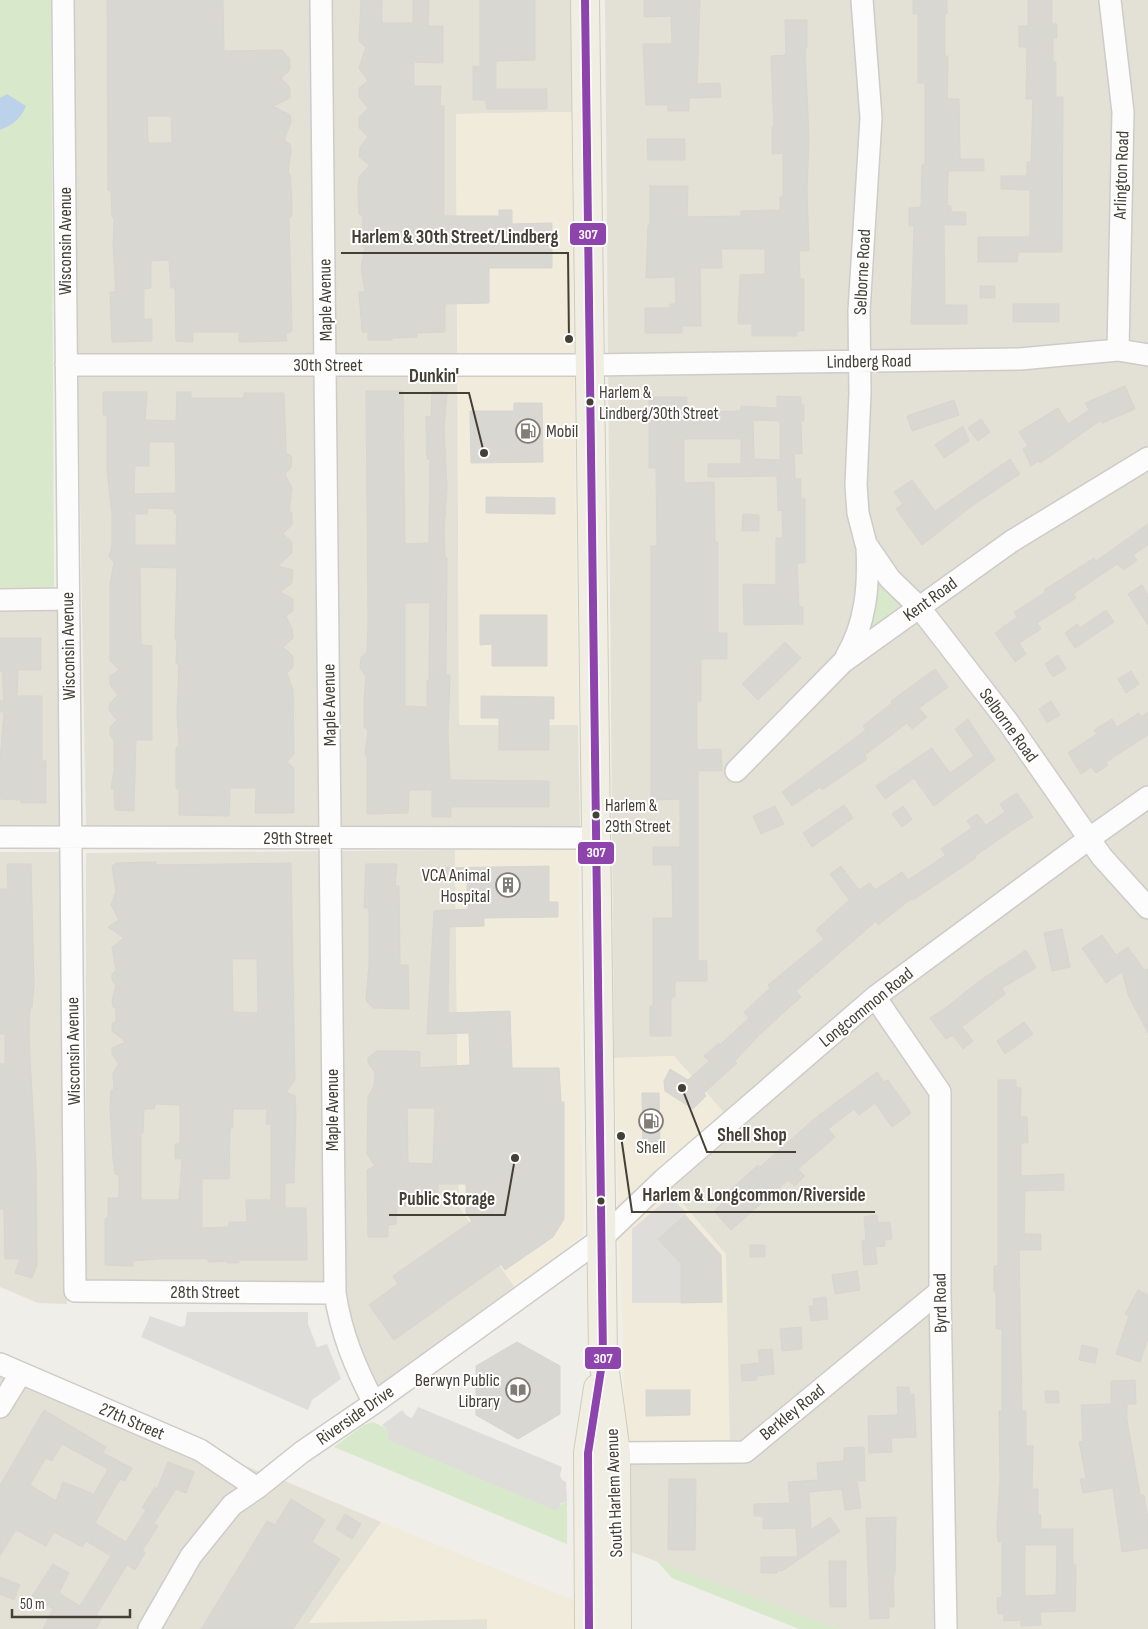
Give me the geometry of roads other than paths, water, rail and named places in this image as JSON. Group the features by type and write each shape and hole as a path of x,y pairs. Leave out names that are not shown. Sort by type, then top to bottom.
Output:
{"main road":[{"name":"South Harlem Avenue","path":"585,0 603,1357 616,1453 616,1629"},
{"name":"South Harlem Avenue","path":"589,1629 588,1453 603,1357"}],"street":[{"name":"Wisconsin Avenue","path":"63,0 67,599 75,1291"},
{"name":"Maple Avenue","path":"321,0 335,1292 340,1324 357,1371 374,1403"},
{"name":"Selborne Road","path":"844,662 853,645 864,614 868,577 866,544 858,513 856,485 861,271 870,173 872,118 862,0"},
{"name":"Arlington Road","path":"1110,0 1123,112 1118,350"},
{"name":"Lindberg Road","path":"590,365 1020,359 1118,350 1148,355"},
{"name":"30th Street","path":"66,365 590,365"},
{"name":"Kent Road","path":"736,771 844,662 1012,541 1148,458"},
{"name":"Selborne Road","path":"866,544 890,579 919,607 1008,722 1102,857 1148,908"},
{"path":"0,600 67,599"},
{"name":"Longcommon Road","path":"602,1239 664,1179 875,997 1090,838 1148,798"},
{"name":"29th Street","path":"0,838 596,838"},
{"name":"Byrd Road","path":"875,997 940,1092 940,1291 946,1629"},
{"name":"Riverside Drive","path":"149,1629 191,1556 232,1505 257,1488 302,1452 374,1403 602,1239"},
{"name":"28th Street","path":"75,1291 335,1292"},
{"name":"Berkley Road","path":"616,1453 745,1452 940,1291"},
{"name":"27th Street","path":"0,1364 200,1450 257,1488"},
{"path":"0,1407 21,1374"}],"water":[{"path":"7,94 26,106 22,115 16,121 0,130 0,98"}],"place":[{"name":"Harlem & 30th Street/Lindberg","path":"569,339"},
{"name":"Harlem & Lindberg/30th Street","path":"590,402"},
{"name":"Mobil","path":"528,431"},
{"name":"Dunkin'","path":"484,453"},
{"name":"Harlem & 29th Street","path":"596,815"},
{"name":"VCA Animal Hospital","path":"508,885"},
{"name":"Shell Shop","path":"682,1088"},
{"name":"Shell","path":"651,1121"},
{"name":"Harlem & Longcommon/Riverside","path":"621,1136"},
{"name":"Public Storage","path":"515,1158"},
{"name":"Berwyn Public Library","path":"518,1390"}]}
